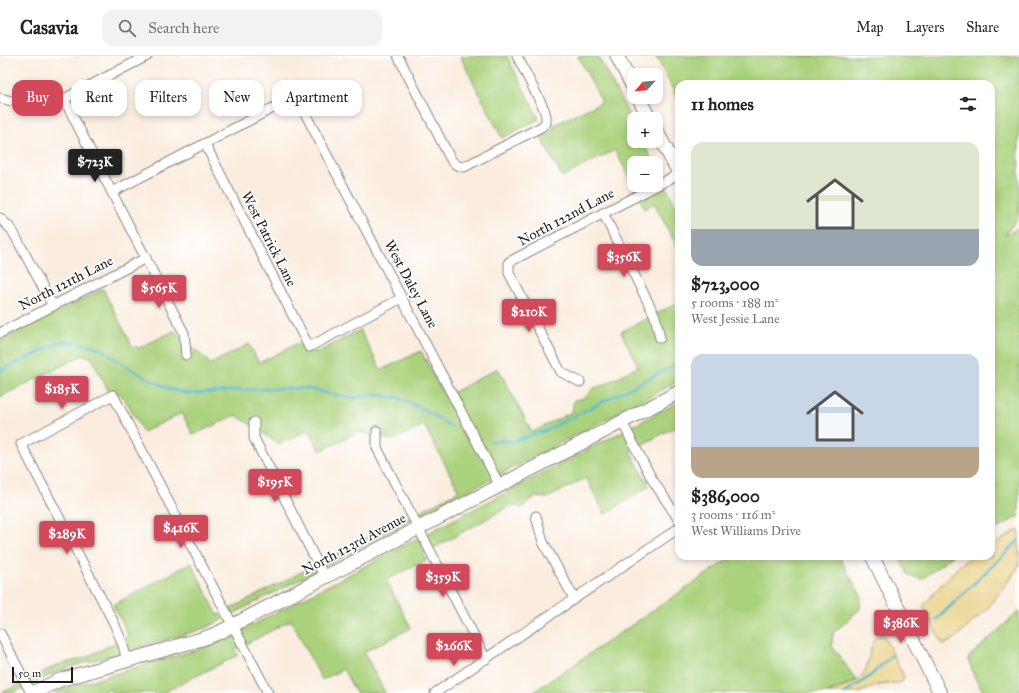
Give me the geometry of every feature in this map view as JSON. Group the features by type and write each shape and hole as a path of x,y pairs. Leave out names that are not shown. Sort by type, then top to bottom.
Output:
{"street":[{"path":"0,98 19,103 32,104 64,99 147,56"},
{"path":"398,56 450,158 458,166 464,167 542,127 546,123 544,109 518,58 528,56"},
{"path":"616,56 627,76"},
{"name":"West Daley Lane","path":"205,144 296,96 500,486"},
{"path":"64,99 184,333 186,355"},
{"path":"663,143 675,166"},
{"path":"112,192 205,144"},
{"name":"West Patrick Lane","path":"205,144 309,347 402,298"},
{"name":"North 122nd Lane","path":"580,382 561,372 509,273 509,262 675,176"},
{"path":"602,213 655,316 660,338"},
{"path":"0,218 12,230 53,306"},
{"name":"North 121th Lane","path":"0,332 146,258"},
{"name":"North 123rd Avenue","path":"31,693 60,680 206,638 233,626 675,394"},
{"path":"127,661 123,645 114,623 21,444 113,395 268,693"},
{"path":"254,422 254,438 325,578"},
{"path":"622,422 652,479 675,514"},
{"path":"377,431 377,448 486,659"},
{"path":"536,516 543,542 574,598"},
{"path":"435,693 675,531"},
{"path":"874,560 940,693"},
{"path":"0,633 31,693"}],"green space":[{"path":"460,56 507,56 539,119 502,138"},
{"path":"578,56 598,56 627,112 627,148 646,148 650,156 627,156 627,174 615,150 562,177 540,136 552,131 554,125 602,102"},
{"path":"656,56 1019,56 1019,216 1005,235 1019,228 1019,516 995,530 995,80 675,80 675,94"},
{"path":"663,181 675,204 675,243 654,203 645,209 636,192 663,192"},
{"path":"103,289 132,346 139,348 174,331 211,364 249,344 259,363 298,343 307,351 318,352 360,330 381,370 421,351 445,397 498,368 532,432 572,412 574,400 584,398 594,388 604,385 638,366 621,332 675,304 675,383 210,626 63,669 13,693 2,693 57,665 85,658 128,636 113,605 191,563 218,615 459,491 424,425 393,440 358,432 320,451 309,430 279,444 236,415 193,435 182,413 143,432 128,404 119,393 109,392 91,357 83,355 0,397 0,341"},
{"path":"675,404 675,427 630,451 649,486 605,514 586,478 547,498 536,497 529,500 523,508 512,505 423,554 426,560 386,580 411,628 364,652 385,693 356,693 343,669 322,680 291,620 235,650 238,655 163,693 112,693 110,689 102,693 54,693 63,689 216,644"},
{"path":"727,560 841,560 861,596 860,609 833,633 832,646 857,681 828,693 532,693"},
{"path":"901,560 948,560 922,579 909,576"},
{"path":"1019,610 1019,693 984,693 974,676 968,658"}],"sand":[{"path":"1019,529 1019,565 987,609 953,640 943,645 923,606 955,570 968,560 995,560 995,544"},
{"path":"878,636 884,636 904,677 902,682 879,685 858,693 828,693 854,683 862,676 865,671 874,641"}],"waterway":[{"path":"0,371 63,341 91,345 101,349 129,368 149,379 169,389 188,394 242,390 304,388 352,398 374,395 397,397 425,410 452,427"},
{"path":"491,441 513,441 547,430 675,365"},
{"path":"936,620 1019,540"},
{"path":"845,693 868,678 891,656"}]}
